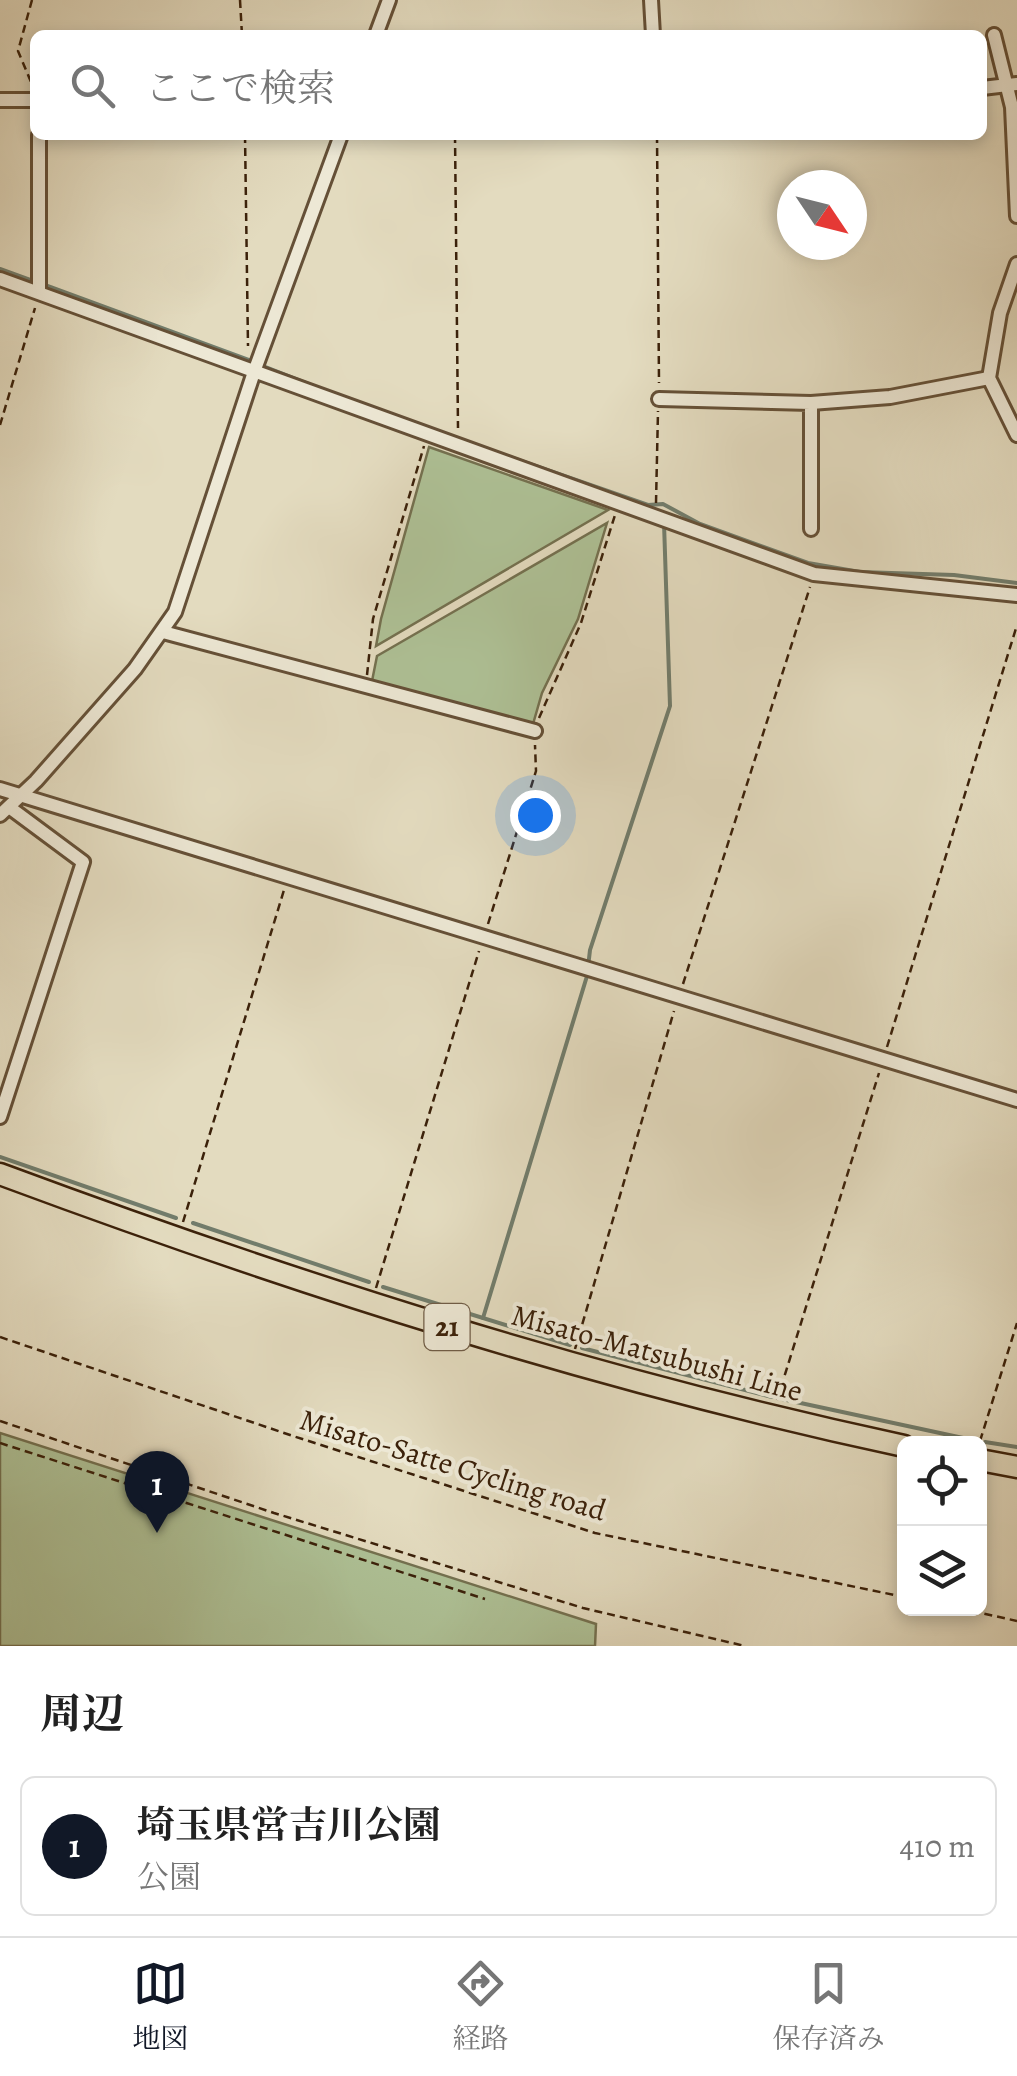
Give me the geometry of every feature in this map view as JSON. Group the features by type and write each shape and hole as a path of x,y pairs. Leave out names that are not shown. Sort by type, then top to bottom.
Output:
{"main road":[{"name":"Misato-Matsubushi Line","path":"0,1174 371,1303 570,1364 897,1444"},
{"path":"987,1461 1017,1467"}],"street":[{"path":"378,30 388,0"},
{"path":"651,0 654,30"},
{"path":"994,35 1012,84 1017,216"},
{"path":"987,87 1012,84"},
{"path":"0,100 30,97"},
{"path":"39,140 40,292"},
{"path":"0,1118 82,862 5,811 135,668 175,612 254,372 339,140"},
{"path":"1017,264 1000,313 989,378 1017,435"},
{"path":"0,279 814,574 1017,595"},
{"path":"659,398 811,403 890,397 989,378"},
{"path":"811,403 811,530"},
{"path":"163,632 535,730"},
{"path":"0,789 1017,1100"}],"path":[{"path":"30,83 18,51 32,0"},
{"path":"240,0 242,30"},
{"path":"245,140 248,346"},
{"path":"455,140 458,446"},
{"path":"656,518 658,140"},
{"path":"0,424 40,292"},
{"path":"366,687 373,619 428,435"},
{"path":"371,1303 536,771 535,730 546,696 581,622 619,504"},
{"path":"570,1364 678,997 814,574"},
{"path":"772,1416 1017,625"},
{"path":"178,1238 288,879"},
{"path":"981,1436 1017,1323"},
{"name":"Misato-Satte Cycling road","path":"0,1337 595,1532 897,1596"},
{"path":"0,1420 274,1513 547,1597 745,1646"},
{"path":"0,1444 485,1599"},
{"path":"987,1614 1017,1621"}],"green space":[{"path":"429,447 608,510 376,646 381,619"},
{"path":"607,523 578,619 542,693 533,724 372,681 377,656"},
{"path":"0,1433 596,1624 595,1646 0,1646"}],"waterway":[{"path":"0,269 33,281"},
{"path":"42,284 254,362"},
{"path":"263,366 319,388"},
{"path":"481,447 648,505 663,504 700,524 808,563 860,572 954,575 1017,583"},
{"path":"483,1318 587,976 590,950 670,706 664,523"},
{"path":"0,1157 176,1218"},
{"path":"193,1223 369,1282"},
{"path":"383,1287 570,1345"},
{"path":"582,1348 772,1397"},
{"path":"782,1399 954,1436"},
{"path":"987,1442 1017,1447"}],"place":[{"name":"埼玉県営吉川公園","path":"157,1533"}]}
